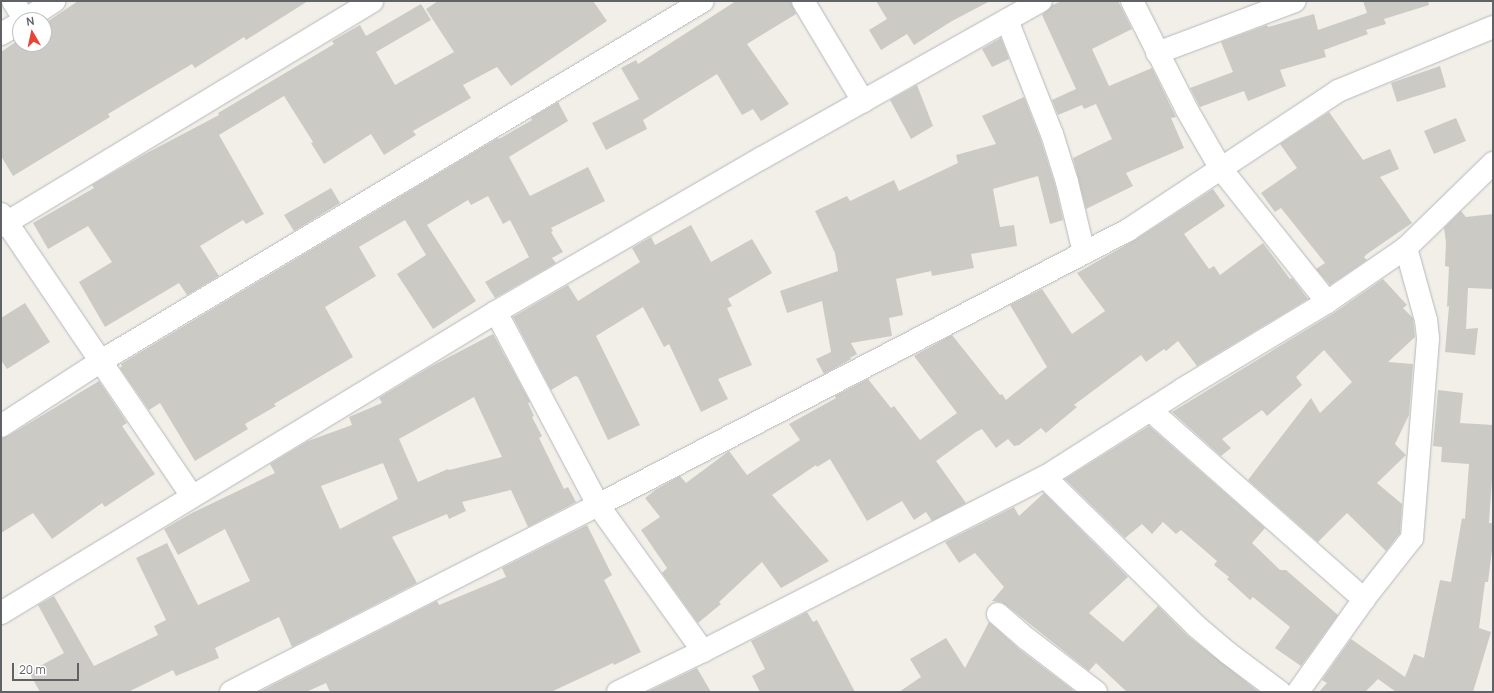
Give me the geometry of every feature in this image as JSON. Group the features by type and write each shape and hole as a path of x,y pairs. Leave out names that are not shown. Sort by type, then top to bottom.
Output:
{"street":[{"path":"13,1 20,12"},
{"path":"37,12 54,1"},
{"path":"192,496 101,361 3,221 372,1"},
{"path":"1,426 101,361 703,1"},
{"path":"802,1 863,101"},
{"path":"1,613 496,312 863,101 1041,1"},
{"path":"1132,1 1157,53 1221,169 1327,302"},
{"path":"1157,53 1295,1"},
{"path":"1007,20 1052,134 1067,182 1084,253"},
{"path":"230,692 598,505 1128,230 1338,92 1493,27"},
{"path":"1,34 12,28"},
{"path":"618,692 703,651 1045,477 1150,410 1327,302 1406,248 1493,163"},
{"path":"1298,692 1364,599 1412,538 1428,338 1426,320 1406,248"},
{"path":"496,312 598,505 703,651"},
{"path":"1150,410 1364,599"},
{"path":"1045,477 1196,626 1228,653 1280,692"},
{"path":"998,614 1027,639 1096,692"}],"building":[{"path":"78,1 308,1 246,40 244,37 195,68 192,64 108,114 110,117 13,176 1,156 1,52 12,44 12,52 52,52 52,19"},
{"path":"438,1 593,1 607,21 511,86 497,67 463,85 471,98 413,131 416,135 384,155 371,134 324,164 311,143 313,142 284,96 219,135 264,214 246,224 243,220 200,246 219,276 187,295 179,283 105,327 79,282 112,262 88,226 48,249 33,223 94,188 92,185 145,154 219,115 218,113 334,44 332,41 360,25 366,36 421,4 431,20 376,52 395,85 454,52 426,9"},
{"path":"736,1 791,1 796,14 747,44 789,104 761,121 753,109 742,115 717,74 643,120 647,129 606,150 592,123 639,99 621,68 636,60 638,64"},
{"path":"876,1 990,1 952,21 914,45 907,34 881,50 869,30 887,19"},
{"path":"1062,1 1118,1 1132,29 1092,49 1109,86 1152,68 1176,117 1171,118 1184,148 1126,173 1133,186 1086,209 1073,158 1112,139 1096,104 1084,109 1082,105 1058,115 1052,100 1076,89 1042,15 1052,5"},
{"path":"1363,1 1428,1 1429,5 1384,19 1386,24 1366,30 1368,34 1324,50 1326,57 1280,70 1286,86 1248,101 1244,91 1200,107 1190,88 1233,72 1221,42 1267,25 1268,27 1314,14 1318,30 1367,13"},
{"path":"1001,38 1009,59 992,67 982,49"},
{"path":"1440,66 1446,87 1397,102 1391,83"},
{"path":"917,85 933,126 911,139 890,100"},
{"path":"1024,97 1040,138 1055,185 1063,220 1050,224 1038,176 993,189 1000,227 1014,225 1017,246 971,254 974,268 932,276 931,271 896,279 903,315 889,318 892,336 851,343 857,354 824,374 816,359 831,352 822,301 787,313 780,291 838,271 835,253 815,211 847,196 850,201 894,180 899,191 958,163 956,155 996,144 982,116"},
{"path":"558,102 568,121 509,157 530,196 588,167 605,201 551,228 553,231 551,232 563,252 552,258 556,263 495,298 485,282 529,257 510,220 503,224 488,196 471,205 468,200 427,225 476,301 433,329 397,274 426,255 405,220 359,247 376,276 325,307 353,357 274,404 276,406 245,424 248,429 195,461 160,403 149,410 120,368 122,366 121,364 498,138 499,139 532,120 531,118"},
{"path":"1329,112 1363,160 1390,149 1399,169 1380,177 1412,223 1367,254 1364,257 1367,260 1330,285 1316,269 1325,263 1281,208 1275,212 1261,193 1297,168 1280,144"},
{"path":"1456,118 1466,141 1434,154 1424,131"},
{"path":"331,188 340,203 294,231 284,215"},
{"path":"1213,189 1225,206 1184,234 1209,269 1214,266 1220,275 1263,243 1290,279 1292,278 1308,299 1197,366 1178,341 1166,351 1164,349 1146,362 1141,355 1074,405 1077,407 1046,433 1041,428 1019,445 1014,446 1008,439 996,448 982,429 976,432 936,461 966,503 932,521 926,512 914,520 902,501 867,521 830,459 817,467 816,465 772,495 829,561 781,588 762,562 719,602 721,604 698,623 662,573 667,568 641,530 660,517 645,498 657,489 680,476 686,483 729,451 747,475 800,440 789,424 836,398 835,396 868,379 891,408 894,406 920,440 957,413 914,356 952,335 1000,395 1002,394 1006,400 1047,367 1010,305 1042,289 1072,334 1105,311 1077,273 1135,240"},
{"path":"1461,211 1466,217 1493,214 1493,289 1468,288 1466,329 1478,328 1475,355 1445,352 1449,306 1447,307 1449,267 1445,266 1446,242 1444,228"},
{"path":"691,225 711,262 752,239 772,273 728,299 732,306 727,308 752,365 718,379 728,399 701,412 669,344 664,347 643,307 596,336 640,425 608,440 578,377 575,376 551,390 513,317 568,285 578,301 640,262 632,248 651,237 655,245"},
{"path":"1383,279 1407,305 1403,308 1413,318 1415,337 1388,362 1413,364 1409,415 1395,444 1406,455 1377,483 1402,504 1400,533 1386,551 1347,513 1318,542 1248,480 1311,398 1320,413 1352,382 1324,350 1296,377 1302,385 1267,416 1262,410 1222,439 1231,448 1221,456 1172,412 1334,313"},
{"path":"25,303 50,342 7,369 1,360 1,318"},
{"path":"493,334 530,402 528,403 534,416 532,417 542,436 539,438 564,489 568,487 576,502 528,527 511,490 462,502 466,511 449,519 447,514 392,537 417,583 292,647 279,617 215,648 219,658 176,676 173,670 128,692 40,692 29,672 64,653 38,605 54,596 94,666 158,635 154,626 166,620 136,558 167,543 198,605 250,581 225,529 178,555 164,529 192,513 275,473 270,464 308,441 352,425 349,417 382,403 379,398 430,367","holes":["474,397 502,457 448,469 418,482 399,439","383,463 398,499 340,529 321,486"]},
{"path":"99,381 127,423 122,426 155,474 105,507 102,503 52,539 33,513 1,533 1,438 8,436"},
{"path":"1438,390 1463,393 1460,423 1493,425 1493,465 1489,523 1493,523 1493,542 1488,582 1485,582 1479,628 1491,632 1473,692 1396,692 1378,679 1365,692 1319,692 1327,683 1322,680 1351,639 1405,677 1414,654 1424,658 1440,580 1451,582 1462,518 1465,519 1469,464 1441,462 1442,447 1433,446"},
{"path":"1149,426 1265,528 1252,543 1280,570 1286,570 1338,615 1301,666 1275,648 1290,627 1253,597 1250,600 1227,579 1229,577 1214,565 1217,561 1181,530 1176,534 1163,522 1152,534 1142,524 1125,538 1065,479"},
{"path":"1044,493 1128,577 1089,613 1123,642 1158,606 1188,636 1259,692 1127,692 1096,663 1089,671 1006,605 1001,602 992,601 1004,587 975,553 959,563 945,542 1014,507 1019,516"},
{"path":"587,525 612,575 604,580 641,652 614,665 613,663 551,692 330,692 326,683 306,692 259,692 437,601 439,605 506,577 502,568"},
{"path":"807,612 813,622 817,620 855,692 760,692 752,676 765,669 751,641"},
{"path":"989,622 1019,649 1073,690 1072,692 899,692 921,677 910,659 946,638 965,668"},
{"path":"697,668 711,692 647,692"}]}
